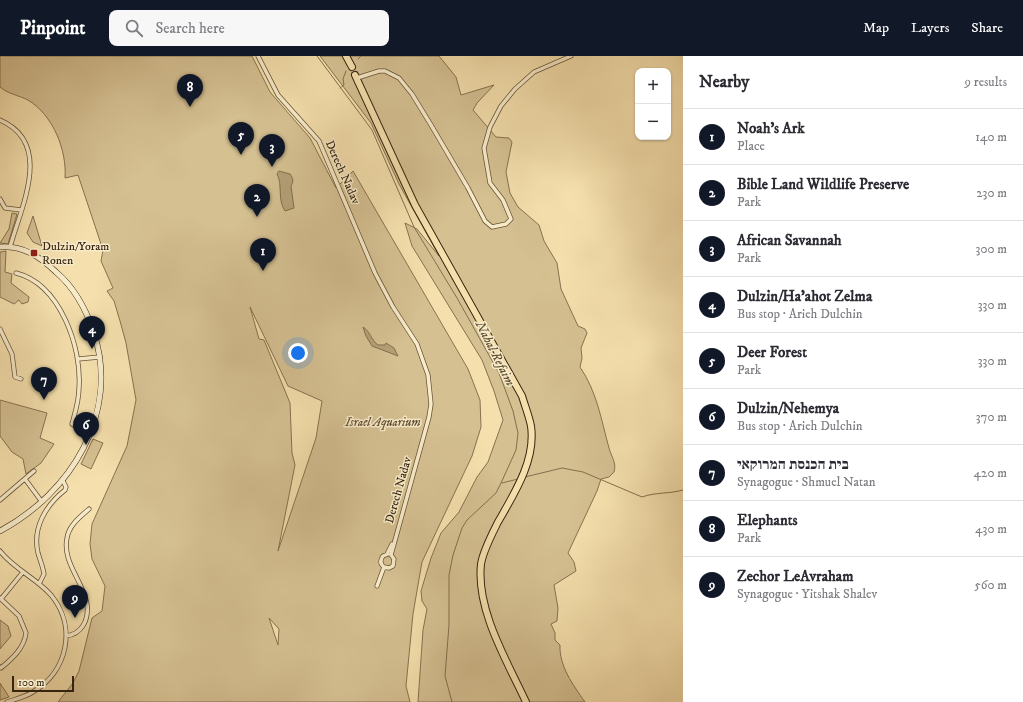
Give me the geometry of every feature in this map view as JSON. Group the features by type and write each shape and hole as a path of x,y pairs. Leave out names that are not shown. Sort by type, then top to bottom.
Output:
{"main road":[{"path":"346,56 352,67"},
{"path":"356,77 415,205 522,396 531,426 531,445 519,484 494,531 481,564 482,599 498,642 526,702"}],"street":[{"name":"Derech Nadav","path":"258,56 278,95 319,141 345,198 364,250 393,307 417,344 428,375 431,404 426,433 389,555"},
{"path":"356,77 379,71 399,78 412,94 435,132 468,188 485,221 492,227 506,224 511,219 504,200 490,183 484,148 490,127 501,106 515,89 534,72 571,56"},
{"path":"0,120 12,127 21,136 30,156 29,182 10,247"},
{"path":"0,200 5,208 20,210"},
{"path":"0,247 21,249 38,257 69,284 87,313 96,338 100,357 101,388 91,434 80,456 63,481 43,502 0,531"},
{"path":"16,273 38,283 57,306 69,328 78,359 79,388 72,424 91,434"},
{"path":"0,329 12,354 14,377 21,379"},
{"path":"0,340 5,338"},
{"path":"78,359 100,357"},
{"path":"0,500 34,471"},
{"path":"25,478 43,502"},
{"path":"39,584 44,574 38,553 38,532 42,517 48,506 65,490 66,487 63,481"},
{"path":"66,636 80,631 84,626 87,613 85,597 67,554 67,536 75,522 88,509"},
{"path":"0,551 50,594 60,608 65,622 66,636 60,663 49,680 33,692 7,702"},
{"path":"389,555 394,559 393,566 389,568 384,567 381,564 381,560 383,556 389,555"},
{"path":"377,586 384,567"},
{"path":"0,667 12,658 21,648 26,633 19,616 0,599 23,572"}],"green space":[{"name":"Israel Aquarium","path":"0,56 252,56 270,92 310,138 336,188 353,171 468,369 480,400 481,427 472,456 422,562 413,614 406,686 410,702 58,702 73,683 79,671 92,618 102,611 105,586 92,559 90,544 92,524 127,446 136,400 126,343 114,301 107,291 113,288 101,261 103,250 78,175 65,178 64,156 61,145 57,134 45,115 28,100 10,93 0,87","holes":["250,307 288,386 322,401 316,438 278,551 295,465 292,453 290,403 264,340 259,339","269,618 279,629 278,645"]},
{"path":"320,56 439,56 456,77 461,95 494,85 477,103 473,110 496,137 509,138 512,142 506,172 510,193 518,207 539,225 544,241 557,263 561,289 578,326 585,329 587,333 581,348 582,358 580,367 595,396 615,466 614,472 609,477 601,479 597,491 568,553 574,562 576,571 554,585 558,608 557,621 551,624 555,633 555,640 560,645 560,653 564,668 585,702 418,702 423,630 427,609 422,601 421,591 431,558 441,533 459,512 477,477 488,462 503,420 482,360 412,246 405,223 417,229 439,256 399,184 371,123"},
{"path":"12,213 17,214 8,244 0,243 9,229"},
{"path":"33,216 42,246 33,242 27,233"},
{"path":"6,251 5,272 12,274 11,283 29,297 28,302 22,304 19,300 14,304 0,297 0,252"},
{"path":"0,400 47,413 40,438 54,444 41,463 26,474 23,459 12,452 0,436"},
{"path":"93,439 103,443 91,469 81,464"},
{"path":"0,620 8,626 11,636 0,649"},
{"path":"0,683 9,697 0,700"}],"shaded area":[{"path":"279,171 290,174 293,180 291,186 294,208 285,211 281,202 280,183 277,174"},
{"path":"363,327 378,345 385,345 386,343 394,348 398,356 372,346"}],"waterway":[{"name":"Nahal Refaim","path":"317,56 372,130 414,227 457,298 499,373 513,411 518,433 516,450 496,493 467,520 462,528 453,555 449,575 449,625 445,676 452,702"},
{"path":"358,59 361,56"},
{"path":"340,88 344,85 343,79 346,71"},
{"path":"525,477 562,468 583,472 642,497 652,494 683,490"},
{"path":"502,483 518,479"}],"place":[{"name":"Elephants","path":"190,107"},
{"name":"Deer Forest","path":"241,155"},
{"name":"African Savannah","path":"272,167"},
{"name":"Bible Land Wildlife Preserve","path":"257,217"},
{"name":"Dulzin/Yoram Ronen","path":"34,253"},
{"name":"Noah's Ark","path":"263,271"},
{"name":"Dulzin/Ha'ahot Zelma","path":"92,349"},
{"name":"בית הכנסת המרוקאי","path":"44,400"},
{"name":"Dulzin/Nehemya","path":"86,445"},
{"name":"Zechor LeAvraham","path":"75,618"}]}
